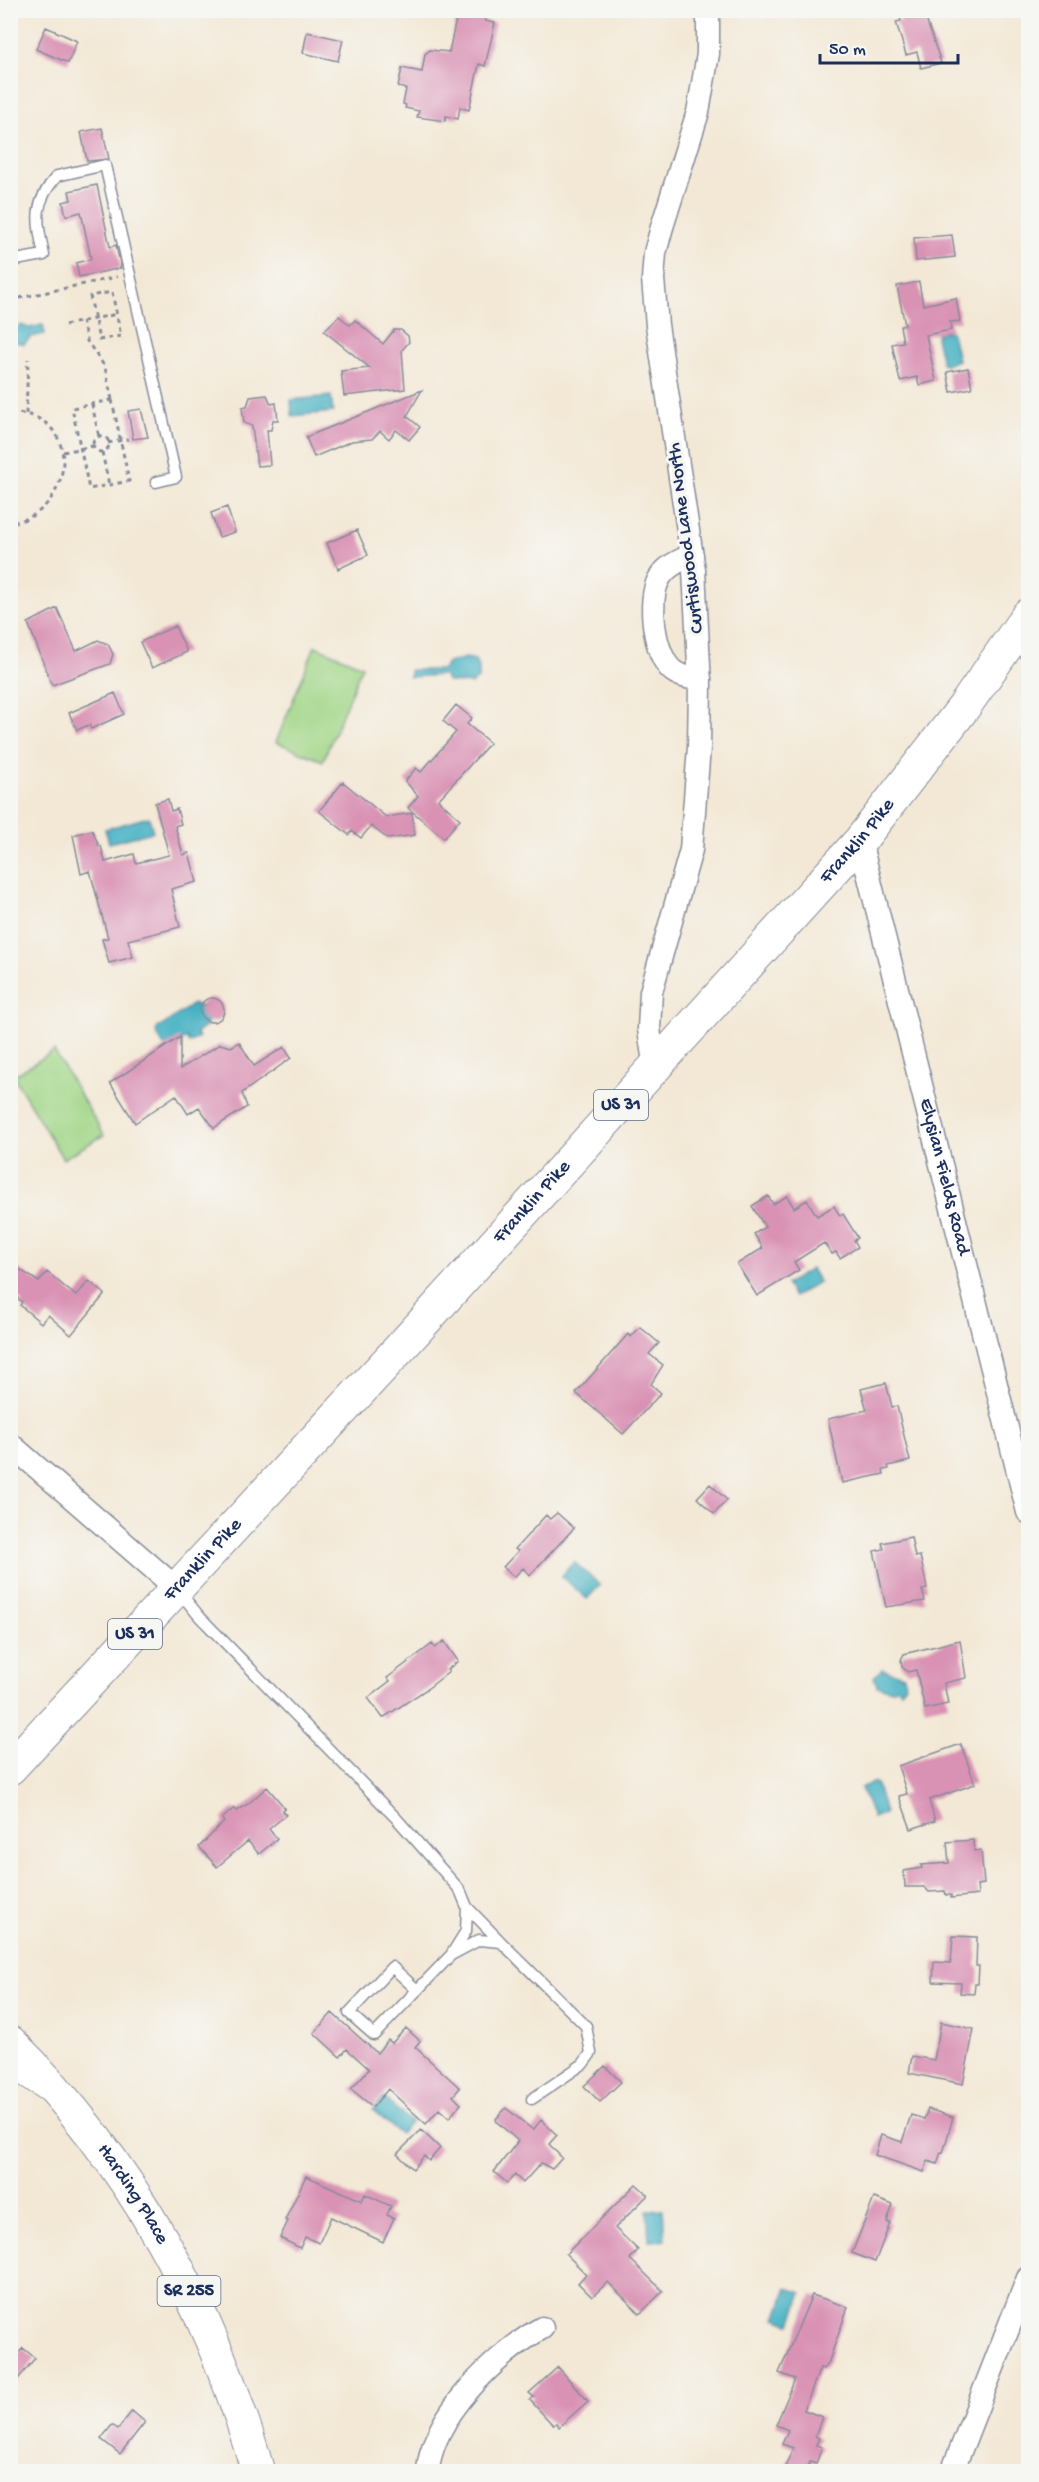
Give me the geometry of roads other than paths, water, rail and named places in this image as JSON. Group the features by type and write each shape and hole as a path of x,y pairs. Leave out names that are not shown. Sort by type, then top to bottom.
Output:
{"main road":[{"name":"Franklin Pike","path":"10,1768 655,1069 860,841 964,707 1029,615"},
{"name":"Harding Place","path":"10,2042 54,2088 111,2160 174,2262 216,2349 246,2431 258,2472"},
{"path":"10,2059 54,2088"}],"street":[{"name":"Curtiswood Lane North","path":"655,1069 649,1029 650,1003 690,850 698,758 700,679 699,619 692,555 657,325 653,279 655,253 662,227 698,112 708,54 708,10"},
{"path":"692,555 672,565 658,581 654,599 655,628 663,661 674,672 684,677 700,679"},
{"name":"Elysian Fields Road","path":"860,841 1029,1512"},
{"path":"10,1444 176,1588"},
{"path":"952,2472 1029,2278"},
{"path":"428,2472 435,2443 450,2414 511,2347 542,2328"}],"lane":[{"path":"10,261 44,255 36,216 57,176 105,165 176,477 156,482"},
{"path":"176,1588 199,1616 396,1818 460,1890 467,1907 586,2026 591,2052 582,2064 532,2099"},
{"path":"417,1990 392,1967 349,2013 374,2035 451,1955 466,1931 467,1907"},
{"path":"451,1955 479,1940 501,1942"}],"water":[{"path":"21,325 29,328 43,325 45,334 31,337 24,344 11,341 11,332"},
{"path":"949,331 952,333 958,360 945,365 942,363 936,337 938,333"},
{"path":"331,396 333,412 292,416 291,400"},
{"path":"466,658 475,660 479,667 479,678 472,684 448,682 443,675 410,677 410,670 443,670 447,663"},
{"path":"149,817 153,832 109,843 105,829"},
{"path":"193,1004 200,1006 208,1018 207,1026 196,1033 199,1037 189,1043 186,1038 171,1048 163,1045 156,1032 158,1026 160,1027"},
{"path":"811,1269 819,1282 794,1297 786,1284"},
{"path":"574,1562 600,1585 587,1599 561,1576"},
{"path":"882,1669 904,1676 906,1685 901,1691 897,1687 892,1690 877,1686 874,1677"},
{"path":"873,1782 877,1785 885,1813 873,1818 861,1788"},
{"path":"384,2098 411,2122 400,2134 373,2110"},
{"path":"663,2210 665,2240 649,2241 647,2211"},
{"path":"787,2288 802,2293 791,2324 776,2318"}]}
